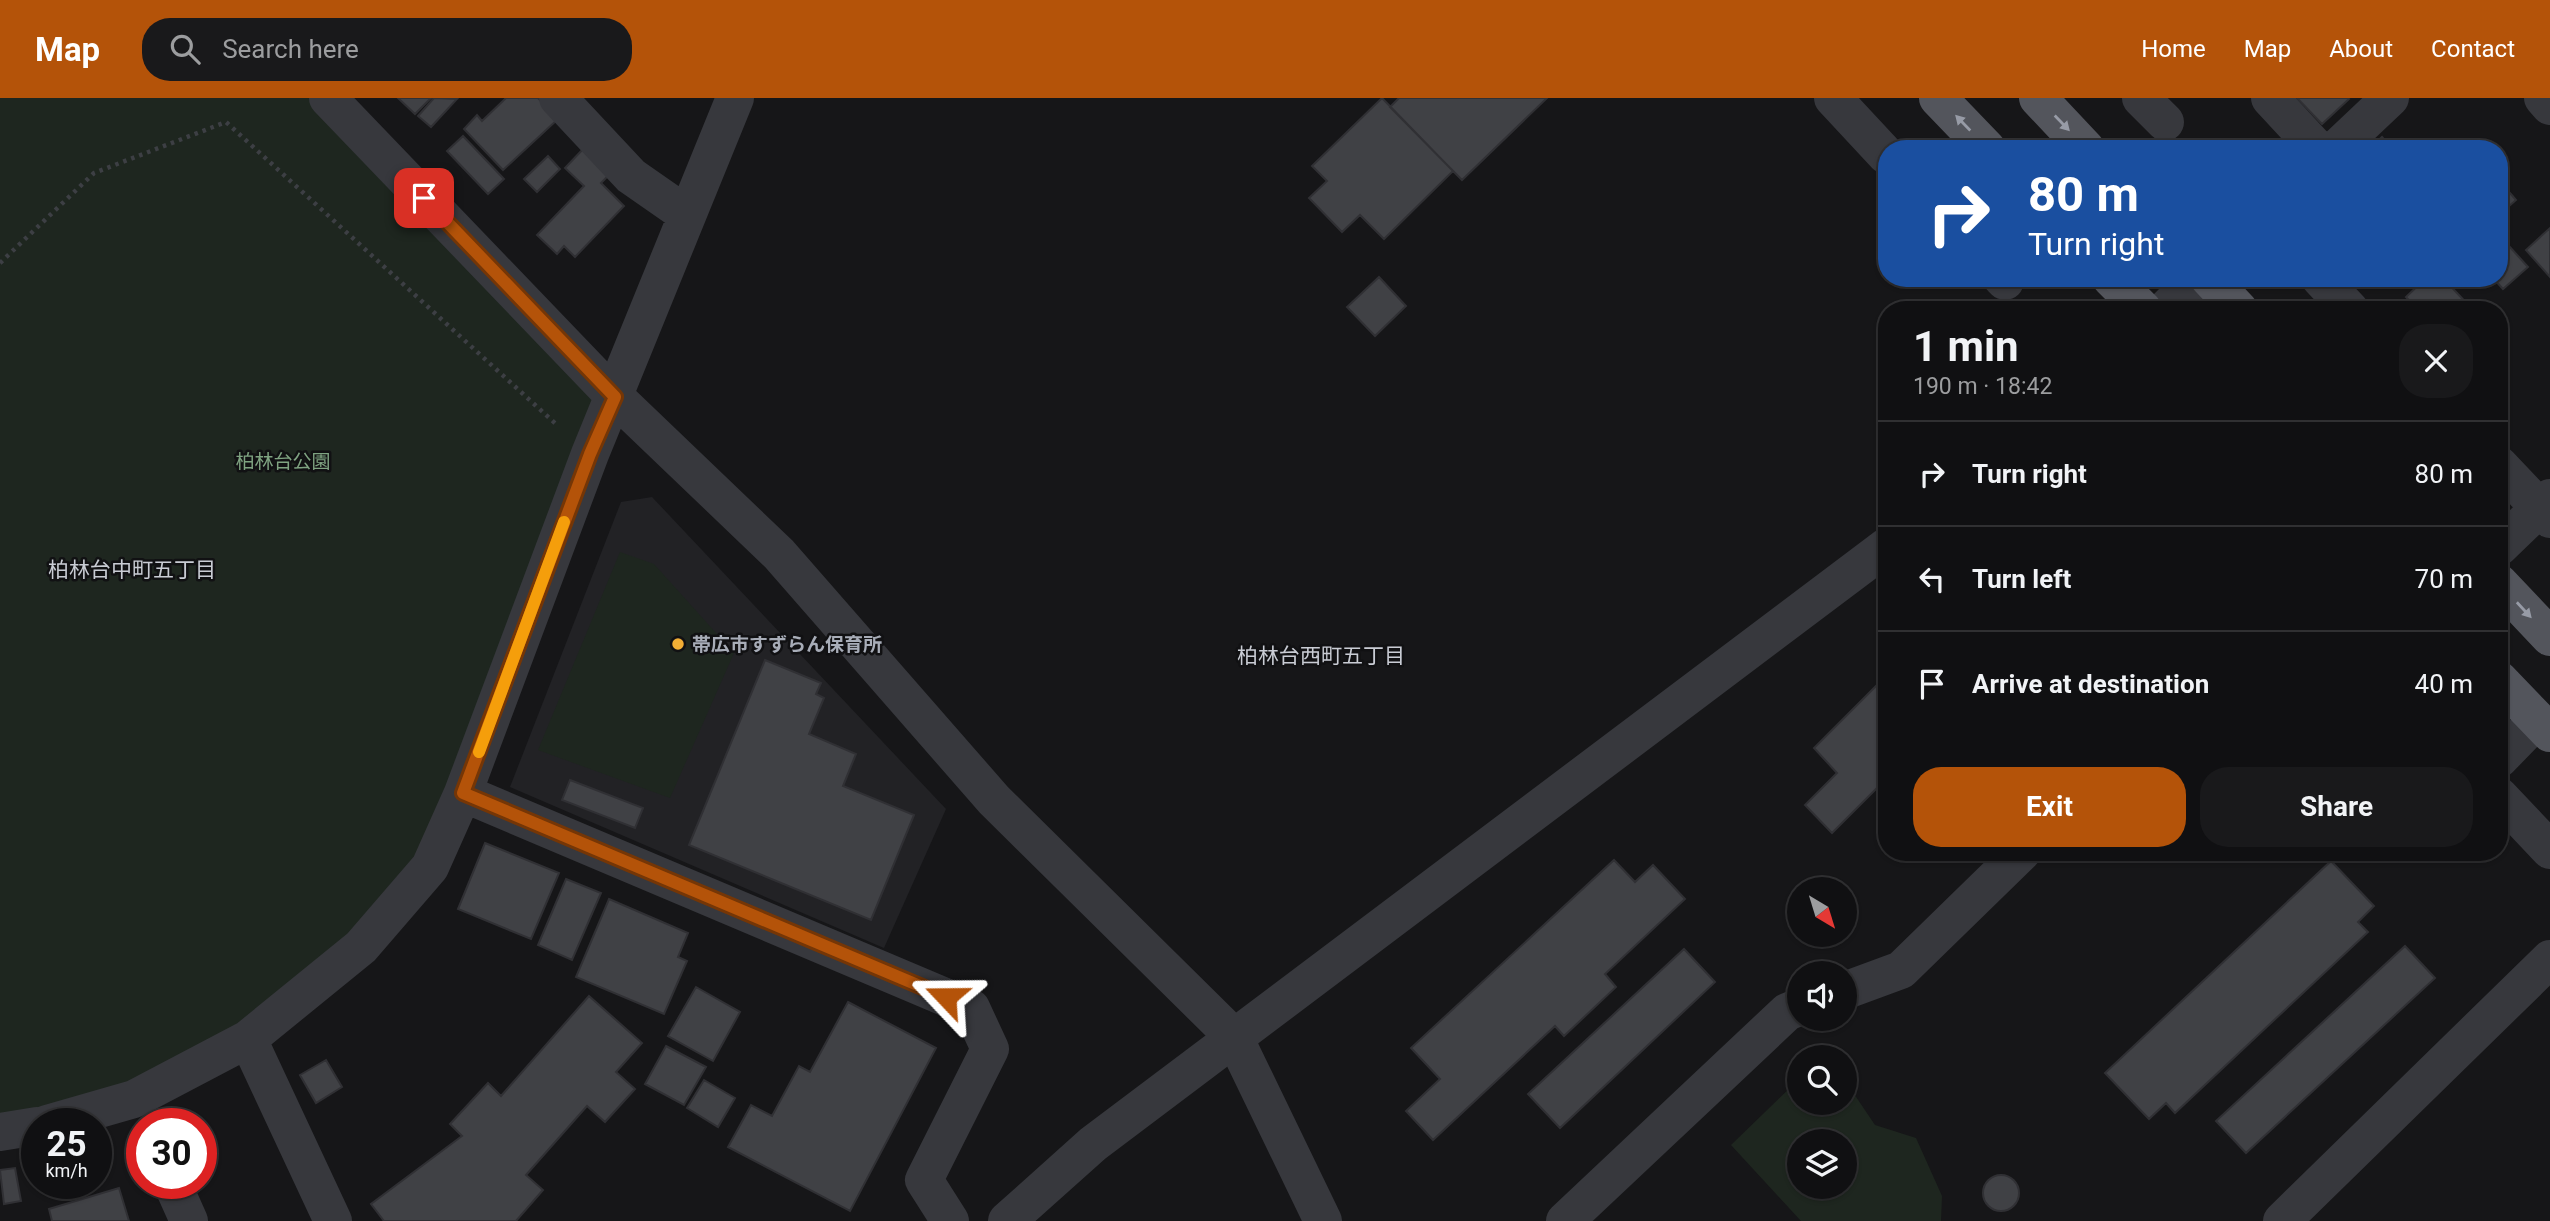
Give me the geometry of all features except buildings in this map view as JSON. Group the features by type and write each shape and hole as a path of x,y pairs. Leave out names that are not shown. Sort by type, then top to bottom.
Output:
{"main road":[{"path":"1938,98 1978,140"},
{"path":"2038,98 2078,140"},
{"path":"2120,287 2134,301"},
{"path":"2217,287 2231,301"},
{"path":"2508,593 2550,637"},
{"path":"2508,689 2544,726"}],"street":[{"path":"328,98 615,397 779,554 994,800 1234,1037 1323,1221"},
{"path":"558,98 631,176 687,215"},
{"path":"144,1108 248,1039 361,947 430,867 463,793 590,454 735,98"},
{"path":"1833,98 1878,146"},
{"path":"2270,98 2309,140"},
{"path":"2346,140 2390,98"},
{"path":"2543,98 2550,106"},
{"path":"2174,301 2188,287"},
{"path":"2328,287 2342,301"},
{"path":"2508,473 2547,509 2508,540"},
{"path":"1007,1221 1093,1144 1878,553"},
{"path":"2508,752 2544,726"},
{"path":"463,793 971,1008 990,1049 924,1180 950,1221"},
{"path":"2508,806 2550,850"},
{"path":"1857,986 1901,970 2013,861"},
{"path":"2282,1221 2550,959"},
{"path":"1565,1221 1787,1012"},
{"path":"248,1039 333,1221"},
{"path":"0,1132 21,1129"},
{"path":"179,1199 189,1221"}],"path":[{"path":"0,264 94,173 226,122 590,454"}],"shaded area":[{"name":"帯広市すずらん保育所","path":"652,497 946,809 884,948 510,787 621,502"}],"green space":[{"name":"柏林台公園","path":"0,98 328,98 615,397 430,867 248,1039 64,1108 21,1108 21,1124 0,1132"},
{"path":"620,552 654,564 734,653 670,798 538,750"},
{"path":"1787,1091 1787,1115 1857,1115 1857,1098 1875,1125 1916,1138 1942,1196 1941,1221 1801,1221 1731,1145"}],"slow traffic":[{"path":"479,752 564,522"}],"place":[{"name":"帯広市すずらん保育所","path":"678,644"}],"district":[{"name":"柏林台中町五丁目","path":"132,570"},
{"name":"柏林台西町五丁目","path":"1321,656"}],"route":[{"path":"424,198 615,397 590,454 463,793 946,997"}]}
